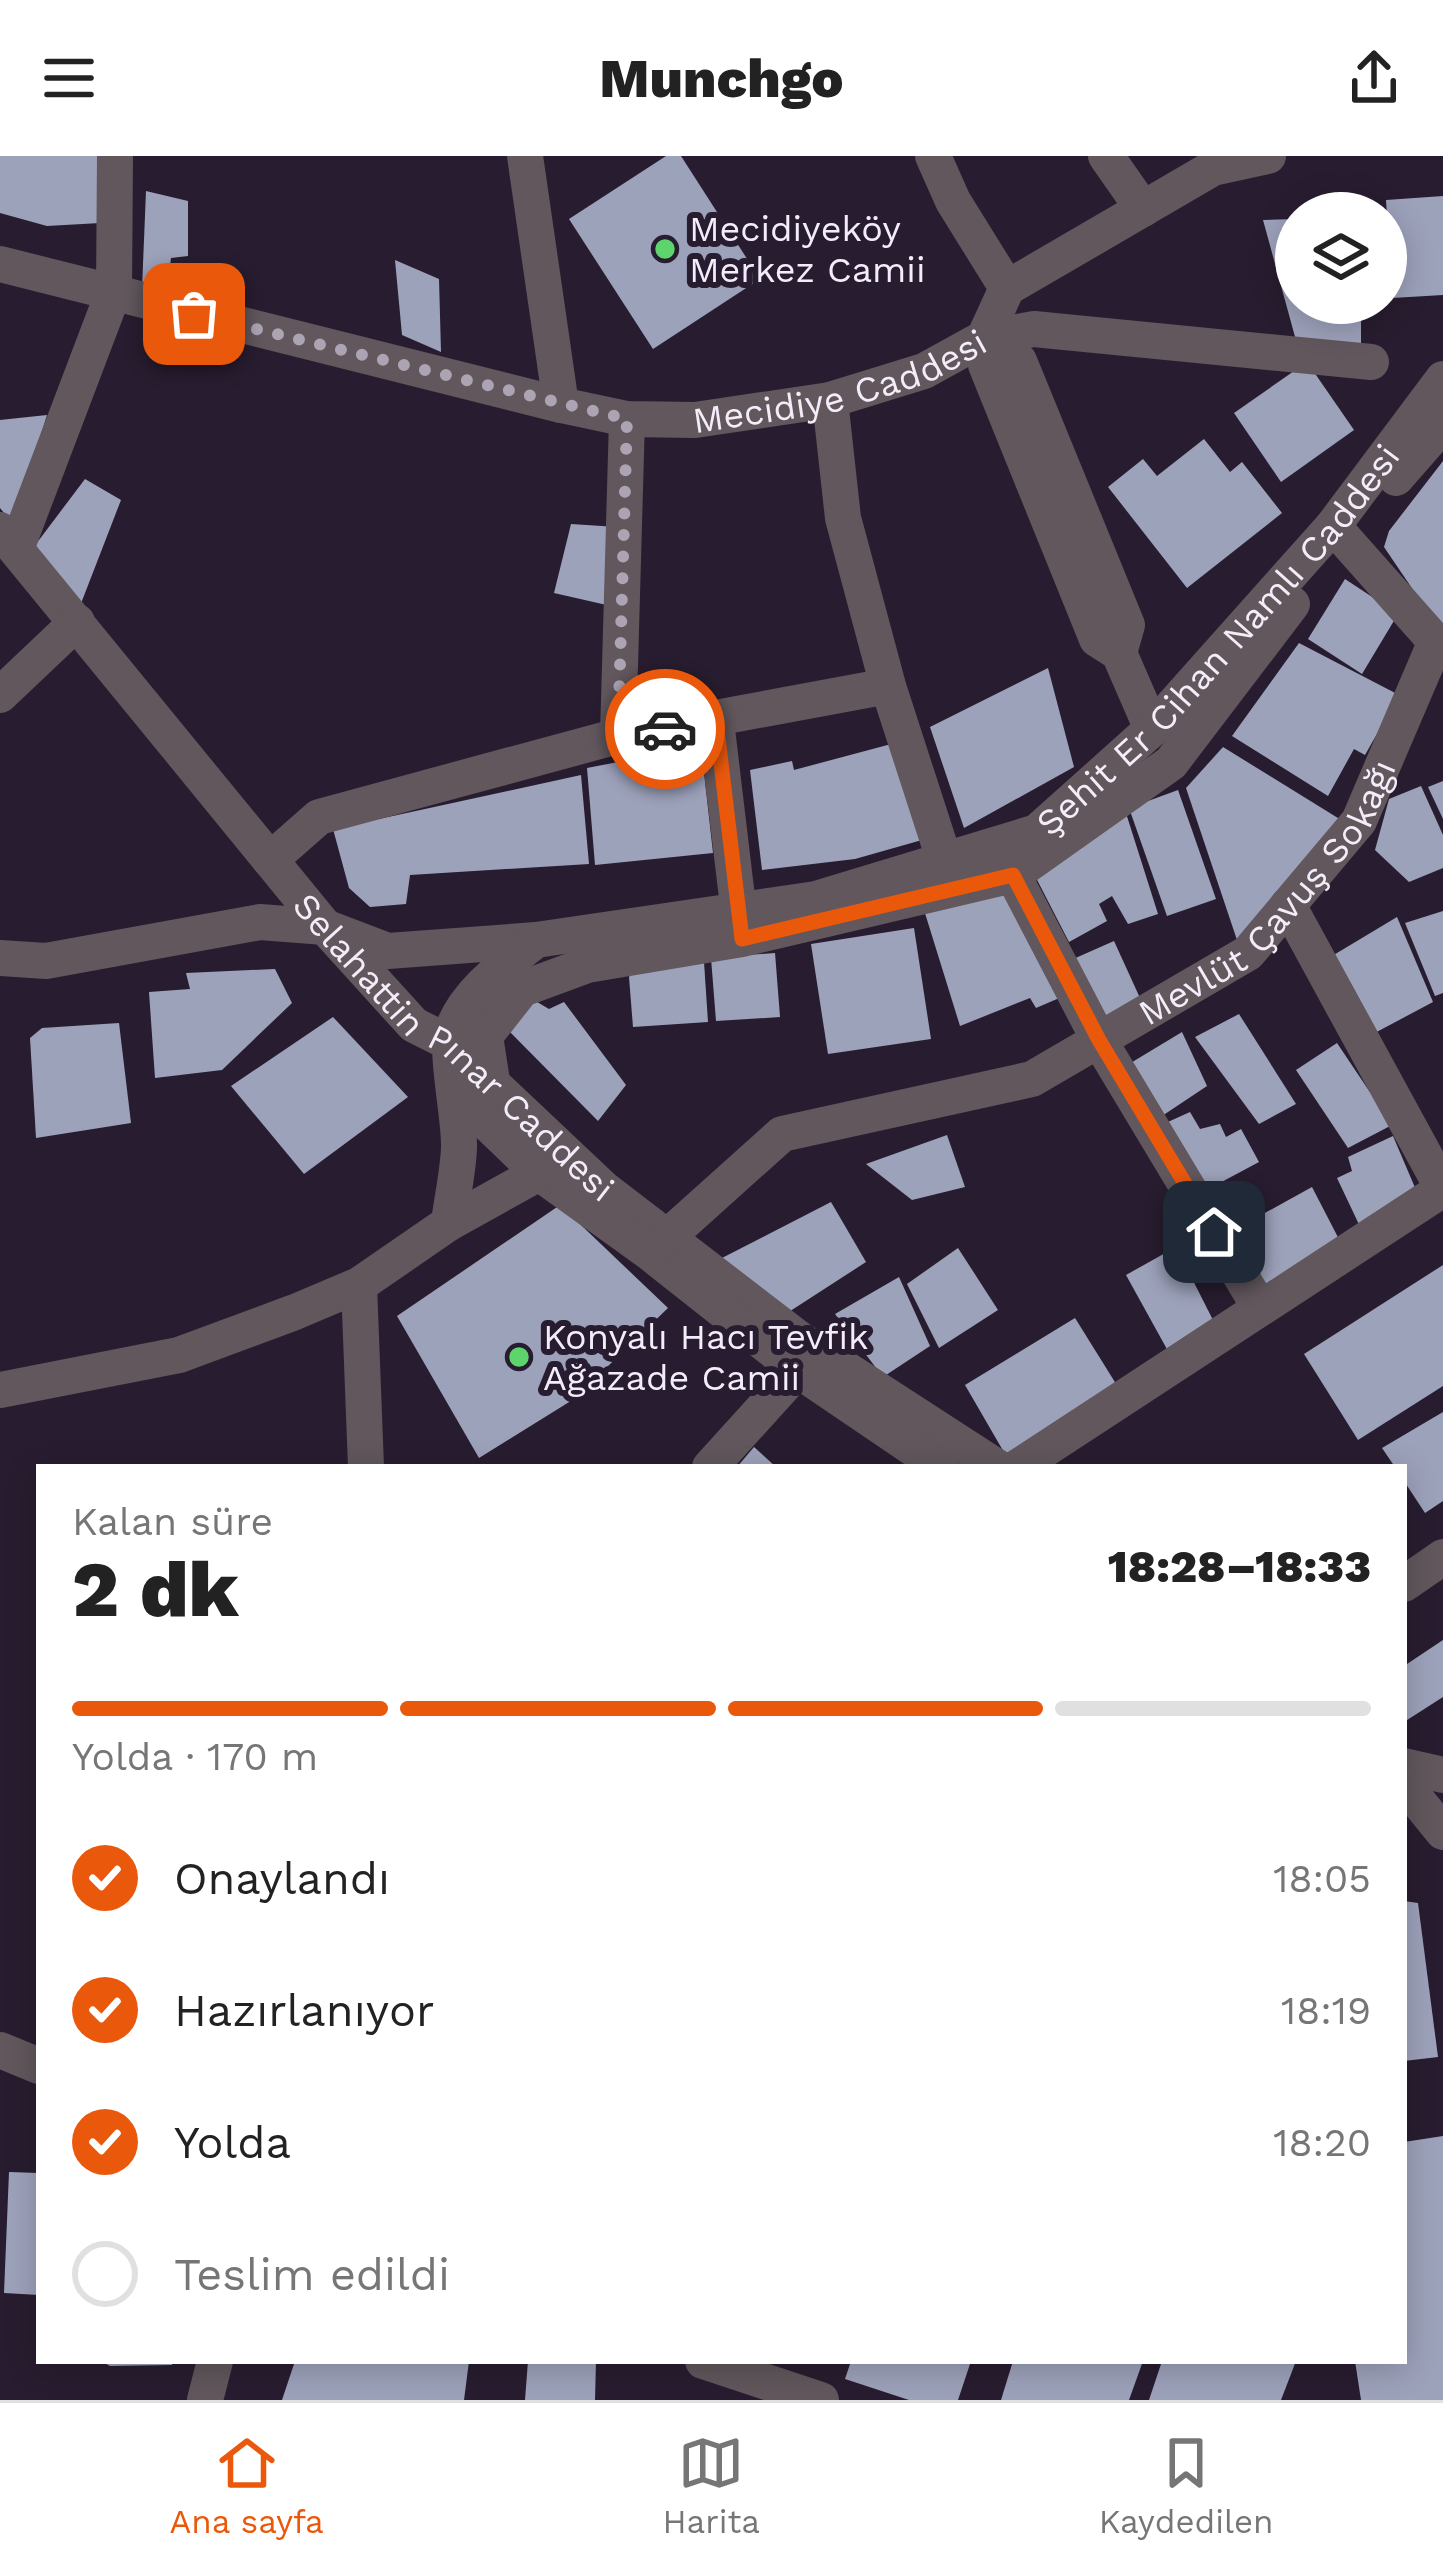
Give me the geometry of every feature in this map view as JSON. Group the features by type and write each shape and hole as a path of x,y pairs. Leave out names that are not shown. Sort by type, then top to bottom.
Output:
{"street":[{"path":"8,539 114,291 115,156"},
{"path":"525,156 561,405"},
{"path":"933,156 953,201 1007,289"},
{"path":"1106,156 1143,209"},
{"name":"Mecidiye Caddesi","path":"0,264 561,405 627,419 695,420 830,400 924,371 984,338 1007,289 1213,168 1268,156"},
{"path":"984,338 1034,329 1371,362"},
{"path":"984,338 1019,361 1127,625 1119,653 1152,729"},
{"name":"Şehit Er Cihan Namlı Caddesi","path":"475,1091 485,1036 522,989 587,964 1005,860 1171,763 1443,379"},
{"path":"830,400 844,518 888,686 945,862"},
{"path":"618,736 627,419"},
{"name":"Şehit Er Cihan Namlı Caddesi","path":"325,927 388,952 741,926 945,862 1005,860 1152,729 1443,424"},
{"path":"1338,532 1439,645"},
{"name":"Selahattin Pınar Caddesi","path":"8,539 325,927 414,1025 448,1042"},
{"path":"0,695 77,622"},
{"name":"Mevlüt Çavuş Sokağı","path":"669,1236 782,1134 1033,1079 1248,953 1359,821 1439,645"},
{"path":"270,860 320,817 618,736 888,686"},
{"path":"716,721 741,926"},
{"path":"1005,860 1099,1040 1260,1308"},
{"path":"1023,1464 1443,1189 1288,905"},
{"path":"0,958 46,961 260,922 325,927"},
{"path":"449,1222 459,1150 475,1091 448,1042 455,1022 490,976 536,940"},
{"name":"Selahattin Pınar Caddesi","path":"475,1091 538,1173 669,1236"},
{"name":"Selahattin Pınar Caddesi","path":"475,1091 669,1236 797,1370 937,1464"},
{"path":"0,1390 179,1355 359,1286 449,1222 538,1173"},
{"path":"359,1286 366,1464"},
{"name":"Selahattin Pınar Caddesi","path":"734,1304 798,1338 992,1464"},
{"path":"713,1464 797,1370"},
{"path":"1407,1553 1443,1528"},
{"path":"1407,1582 1443,1557"},
{"path":"1407,1767 1443,1775"},
{"path":"1407,1788 1431,1822"},
{"path":"0,2050 36,2065"},
{"path":"205,2400 214,2364"},
{"path":"708,2364 745,2388 820,2400"}],"building":[{"path":"0,156 107,156 100,223 47,226 0,213"},
{"name":"Mecidiyeköy Merkez Camii","path":"666,156 681,156 760,279 653,349 569,219"},
{"path":"146,191 188,201 188,256 171,258 167,288 142,289"},
{"path":"1443,196 1443,295 1407,297 1407,199"},
{"path":"1263,220 1275,220 1275,264"},
{"path":"395,260 439,279 441,352 402,335"},
{"path":"1292,324 1361,324 1361,346 1297,344"},
{"path":"1307,362 1354,430 1281,482 1234,413"},
{"path":"47,415 13,524 0,508 0,420"},
{"path":"1204,439 1230,472 1242,462 1282,513 1187,588 1108,487 1143,459 1157,476"},
{"path":"1443,461 1443,634 1384,547 1389,531"},
{"path":"85,479 121,500 80,606 33,548"},
{"path":"571,524 617,527 611,606 554,593"},
{"path":"1345,579 1398,614 1362,674 1308,639"},
{"path":"1299,643 1399,695 1365,755 1354,749 1328,796 1232,736"},
{"path":"1048,668 1074,767 964,828 930,727"},
{"path":"895,743 922,840 855,859 762,870 750,770 792,761 794,770"},
{"path":"701,746 713,853 595,865 587,768"},
{"path":"1223,747 1346,823 1238,943 1186,788"},
{"path":"581,775 589,864 410,875 406,904 370,907 349,888 333,829"},
{"path":"1443,781 1443,819 1428,787"},
{"path":"1421,786 1443,835 1443,868 1409,882 1375,850 1389,799"},
{"path":"1178,790 1216,899 1167,916 1129,808"},
{"path":"1125,810 1158,914 1128,924 1112,896 1099,904 1107,921 1069,942 1032,870"},
{"path":"1004,882 1064,996 1036,1008 1030,998 960,1026 924,910"},
{"path":"1443,911 1443,993 1435,996 1405,923"},
{"path":"1397,917 1433,1002 1371,1035 1327,959"},
{"path":"914,928 931,1039 828,1054 811,944"},
{"path":"1114,941 1140,998 1101,1020 1071,960"},
{"path":"775,953 780,1017 716,1021 711,958"},
{"path":"704,962 708,1022 633,1027 629,977 637,966"},
{"path":"275,969 292,1003 222,1070 155,1078 149,992 190,989 186,973"},
{"path":"532,999 549,1009 564,1002 626,1085 598,1121 508,1030"},
{"path":"1239,1014 1296,1104 1259,1124 1195,1037"},
{"path":"333,1017 408,1097 304,1174 231,1086"},
{"path":"119,1023 131,1123 36,1138 30,1038 42,1028"},
{"path":"1182,1032 1207,1086 1159,1118 1129,1064"},
{"path":"1337,1043 1392,1125 1348,1148 1296,1070"},
{"path":"1190,1112 1200,1129 1220,1124 1226,1137 1241,1129 1259,1162 1201,1193 1159,1126"},
{"path":"947,1135 965,1187 912,1200 866,1164"},
{"path":"1393,1136 1419,1197 1364,1235 1337,1178 1352,1171 1348,1157"},
{"path":"1312,1187 1343,1247 1260,1298 1227,1234"},
{"path":"831,1202 866,1262 781,1317 720,1259"},
{"name":"Konyalı Hacı Tevfik Ağazade Camii","path":"560,1205 668,1308 574,1399 479,1458 397,1316"},
{"path":"1176,1247 1215,1324 1168,1351 1126,1275"},
{"path":"958,1248 998,1310 939,1348 907,1284"},
{"path":"1443,1265 1443,1386 1358,1440 1304,1354"},
{"path":"899,1277 930,1346 883,1377 835,1314"},
{"path":"1075,1318 1118,1387 1005,1454 965,1385"},
{"path":"1443,1412 1443,1501 1425,1513 1407,1486 1407,1464 1393,1464 1382,1448"},
{"path":"754,1447 773,1464 740,1464"},
{"path":"1443,1640 1443,1697 1407,1720 1407,1664"},
{"path":"1407,1901 1418,1903 1438,2057 1407,2061"},
{"path":"1443,2136 1443,2400 1361,2400 1355,2364 1407,2364 1407,2142"},
{"path":"9,2172 36,2173 36,2295 4,2293"},
{"path":"106,2364 172,2364 172,2365"},
{"path":"294,2364 469,2364 464,2400 282,2400"},
{"path":"528,2364 596,2364 595,2400 525,2400"},
{"path":"850,2364 970,2364 958,2400 909,2400 845,2379"},
{"path":"1012,2364 1142,2364 1129,2400 1001,2400"},
{"path":"1161,2364 1295,2364 1281,2400 1149,2400"}],"way so far":[{"path":"194,314 627,419 618,736 665,729"}],"place":[{"name":"Mecidiyeköy Merkez Camii","path":"665,249"},
{"name":"Konyalı Hacı Tevfik Ağazade Camii","path":"519,1357"}],"route":[{"path":"665,729 716,721 742,939 1013,875 1099,1040 1214,1232"}]}
